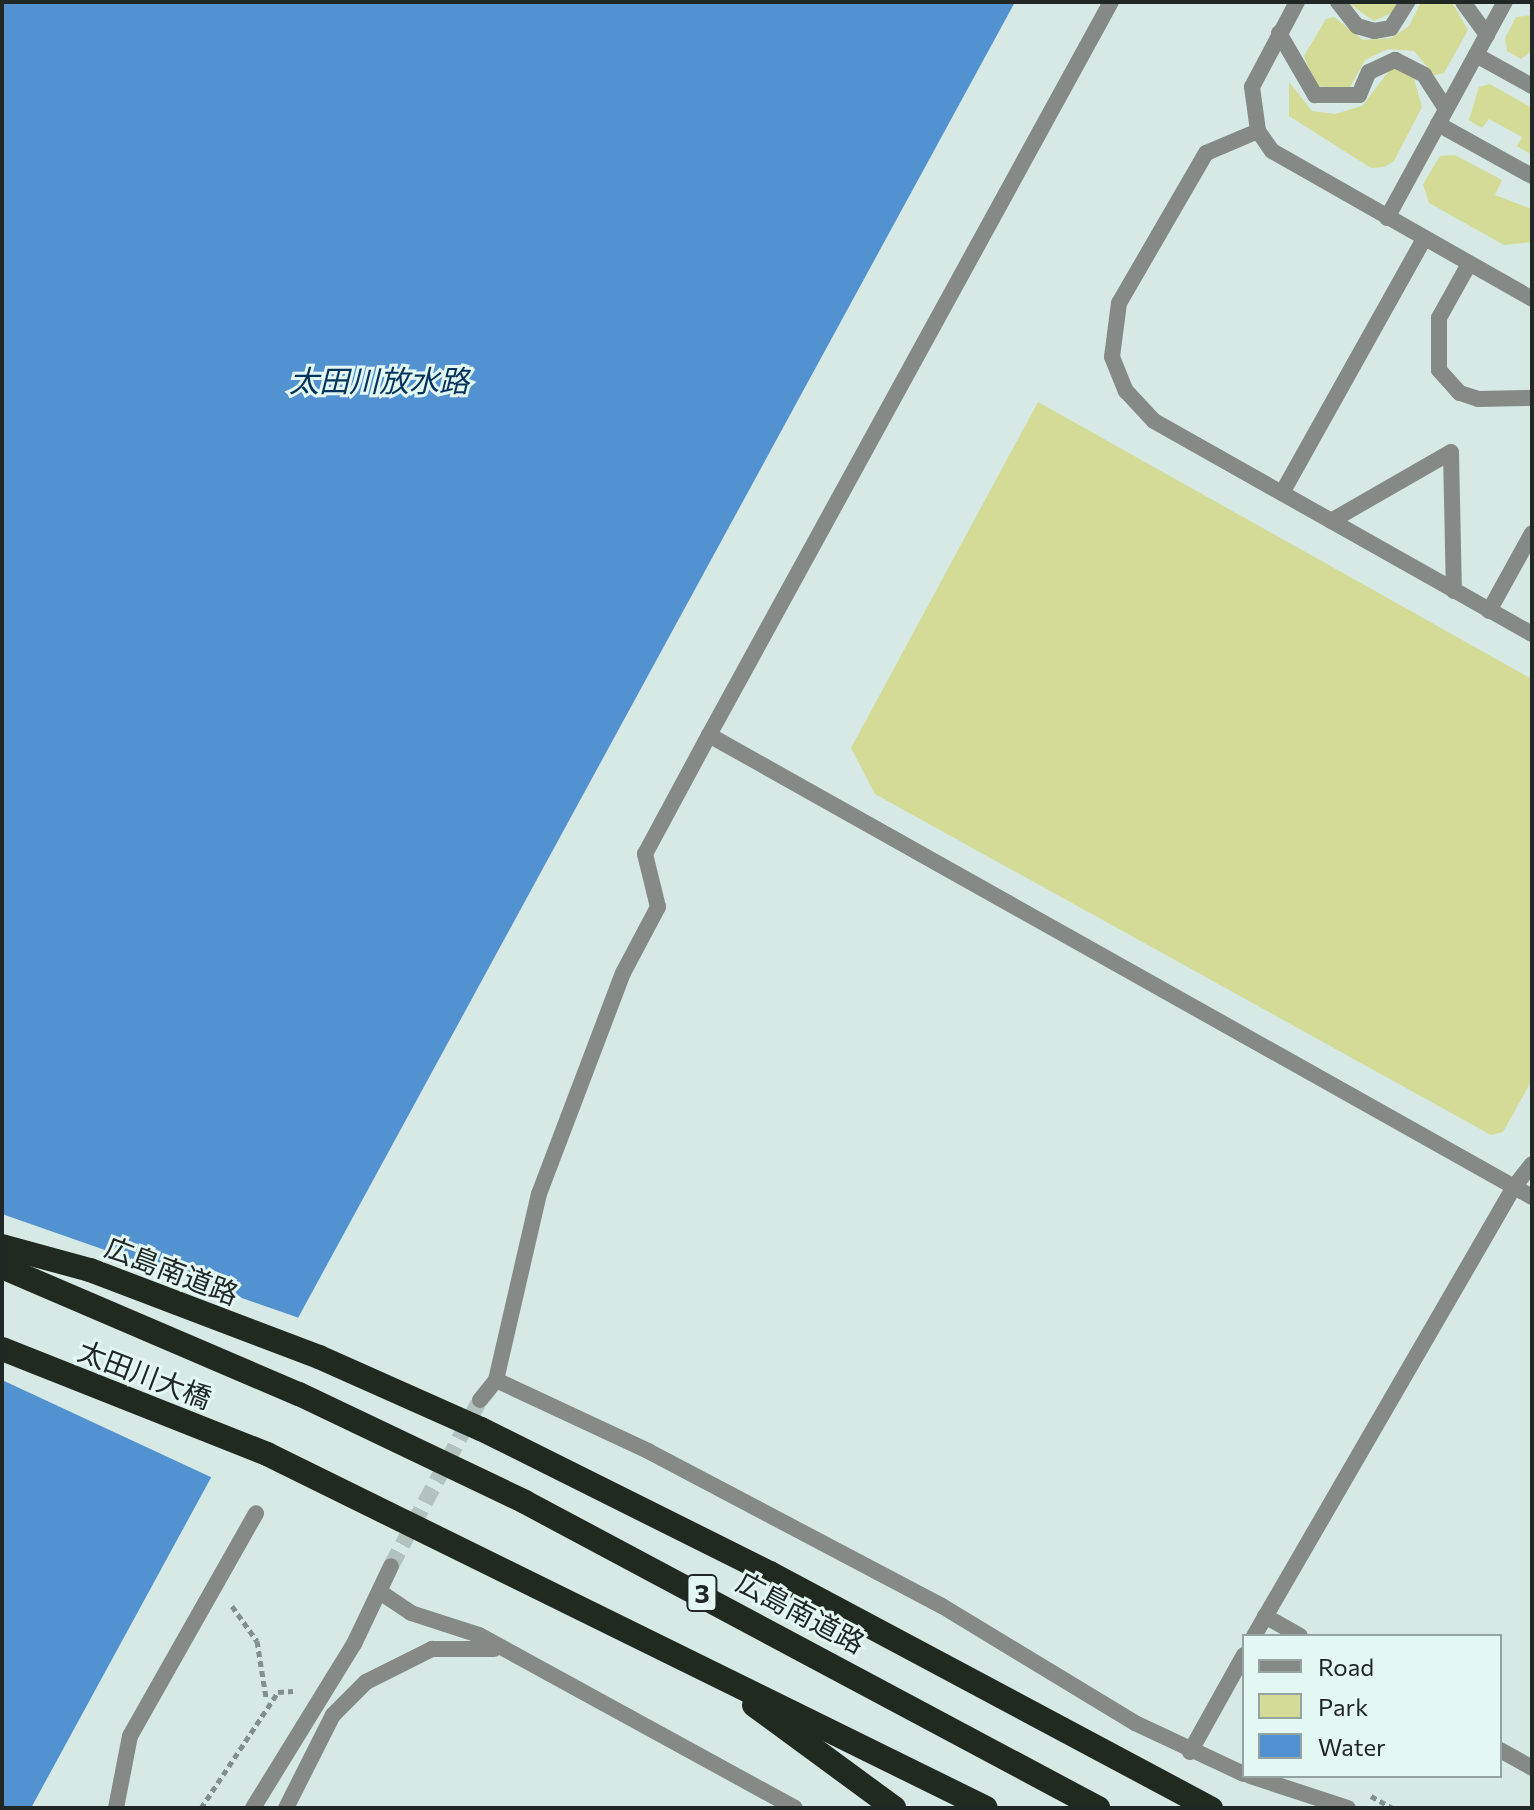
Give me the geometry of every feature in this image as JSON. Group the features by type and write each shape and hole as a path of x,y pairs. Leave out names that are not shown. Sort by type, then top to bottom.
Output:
{"highway":[{"name":"広島南道路","path":"2,1246 90,1270 319,1357 628,1499 1211,1808"},
{"name":"太田川大橋","path":"2,1267 299,1394"},
{"name":"太田川大橋","path":"2,1349 267,1454 711,1673"},
{"name":"広島南道路","path":"299,1394 750,1617 1098,1808"},
{"path":"711,1673 894,1808"},
{"name":"3","path":"711,1673 986,1808"}],"street":[{"path":"480,1400 496,1380 517,1314 539,1194 623,973 658,907 645,854 1111,2"},
{"path":"1297,2 1252,87 1258,131 1287,162 1531,296"},
{"path":"1338,2 1357,26 1374,31 1391,28 1407,2"},
{"path":"1463,2 1487,35"},
{"path":"1387,218 1505,2"},
{"path":"1279,33 1315,95 1359,95 1369,72 1395,60 1424,75 1442,116 1532,176"},
{"path":"1476,55 1532,86"},
{"path":"1258,131 1219,145 1195,167 1119,303 1112,357 1137,407 1532,634"},
{"path":"1282,493 1424,239"},
{"path":"1469,264 1439,318 1439,370 1460,393 1478,399 1532,398"},
{"path":"1331,521 1451,452 1454,591"},
{"path":"1489,611 1532,533"},
{"path":"709,735 1532,1197"},
{"path":"1255,1634 1514,1187 1532,1164"},
{"path":"496,1380 797,1527 1190,1752 1242,1773"},
{"path":"116,1808 130,1736 256,1513"},
{"path":"253,1808 380,1592 391,1566"},
{"path":"380,1592 411,1613 512,1652 795,1808"},
{"path":"1265,1616 1296,1634"},
{"path":"286,1808 333,1715 366,1682 449,1645 512,1652"},
{"path":"1190,1752 1242,1659"},
{"path":"1502,1751 1532,1768"},
{"path":"1256,1778 1348,1808"}],"path":[{"path":"235,1607 257,1641 266,1697"},
{"path":"201,1808 273,1702"}],"green space":[{"path":"1347,2 1398,2 1396,11 1374,21"},
{"path":"1421,2 1453,4 1468,30 1444,73 1434,75 1414,51 1388,49 1365,60 1349,89 1315,86 1304,56 1326,19 1334,17 1363,40 1391,38 1409,26"},
{"path":"1532,15 1532,51 1521,59 1507,51 1505,38 1516,17"},
{"path":"1392,67 1413,75 1422,107 1394,161 1384,167 1371,168 1289,116 1289,82 1312,111 1335,114 1362,106"},
{"path":"1490,84 1532,108 1532,155 1517,146 1522,137 1489,119 1482,128 1469,120 1479,87"},
{"path":"1455,155 1502,180 1495,195 1532,209 1532,242 1504,245 1429,203 1423,184 1440,156"},
{"path":"1038,402 1532,679 1532,1080 1503,1132 1491,1135 875,794 851,748"}],"water":[{"name":"太田川放水路","path":"2,2 1015,2 31,1808 2,1808"}],"pier":[{"path":"2,1214 302,1319 215,1479 2,1380"}],"tunnel":[{"path":"391,1566 480,1400"}]}
